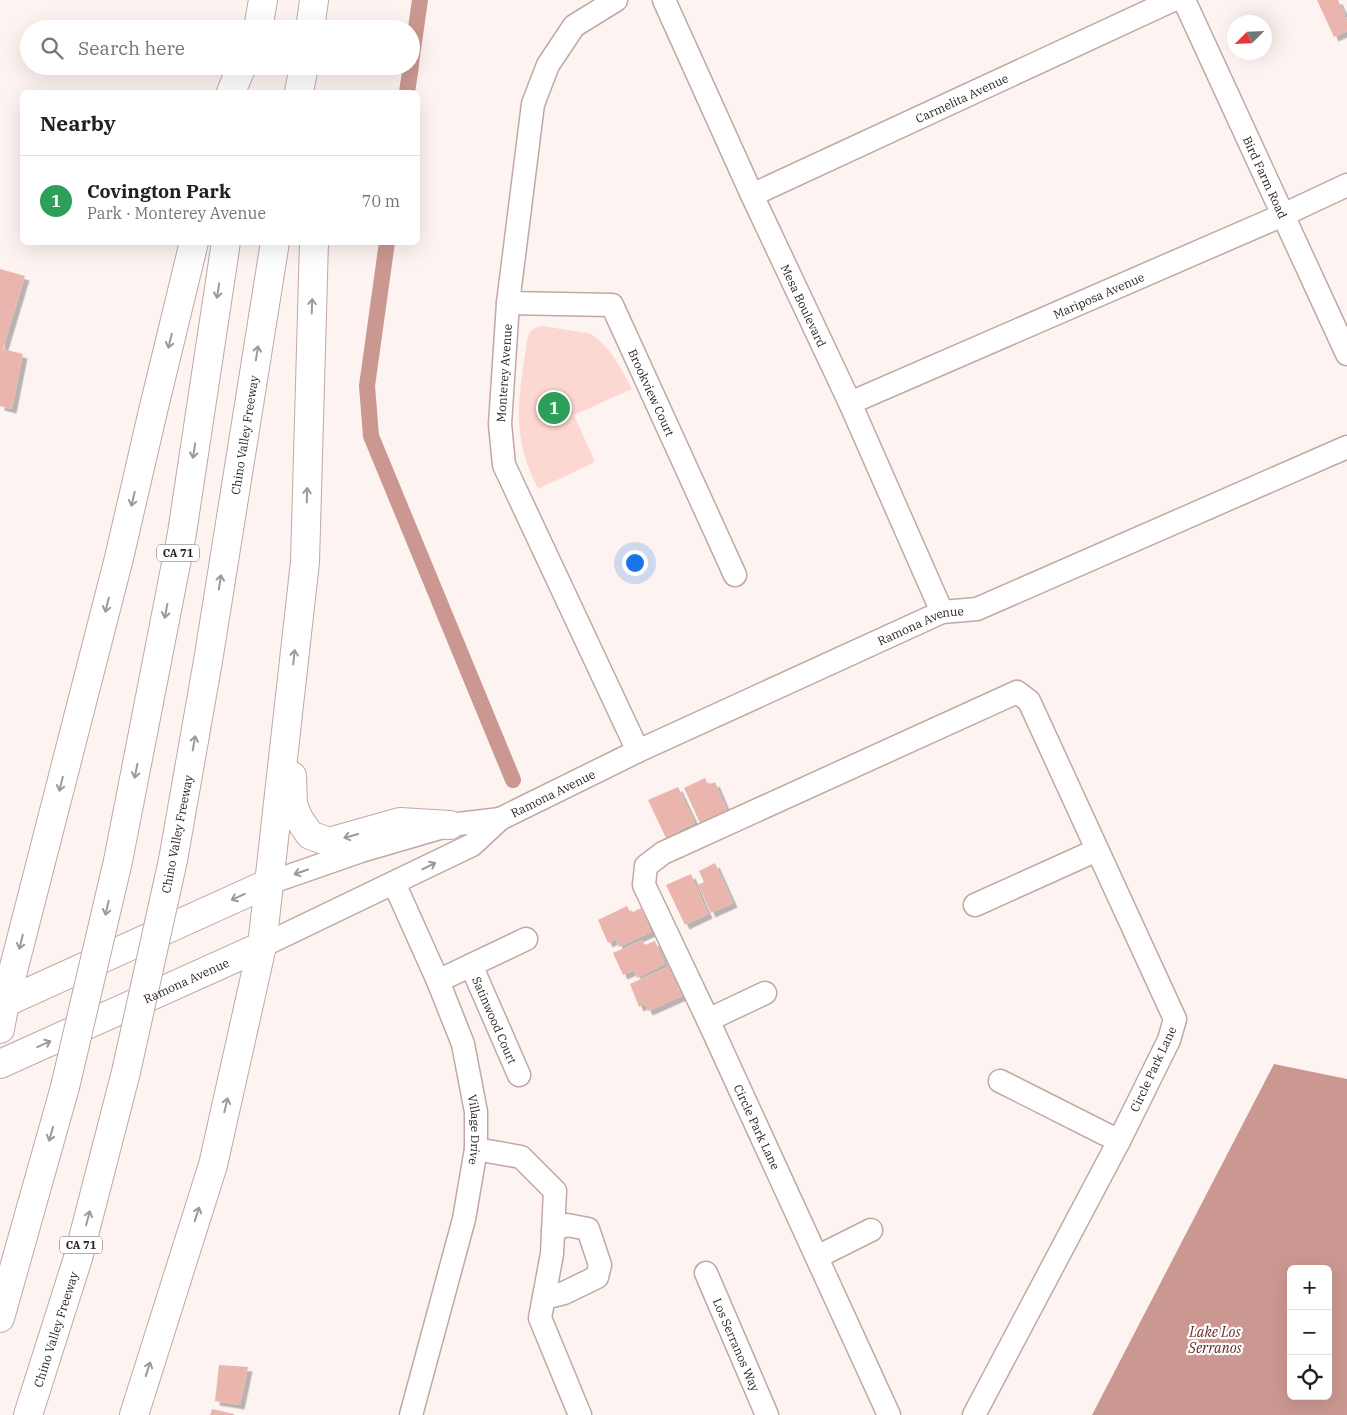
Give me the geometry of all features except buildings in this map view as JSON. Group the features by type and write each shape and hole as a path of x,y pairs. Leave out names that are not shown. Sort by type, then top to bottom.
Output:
{"main road":[{"path":"260,20 263,0"},
{"path":"311,20 314,0"},
{"path":"320,20 321,0"},
{"path":"232,90 238,75"},
{"path":"248,90 251,75"},
{"path":"299,90 302,75"},
{"path":"319,75 319,90"},
{"path":"0,1029 2,1003 120,558 193,245"},
{"name":"CA 71","path":"0,1318 65,1087 118,860 182,533 226,245"},
{"name":"Chino Valley Freeway","path":"28,1415 78,1258 126,1072 173,860 208,661 275,245"},
{"path":"134,1415 213,1165 262,946 305,562 314,245"},
{"path":"289,706 293,805 299,819 310,835 329,842 400,822 450,825"},
{"name":"Ramona Avenue","path":"2,1003 269,883"},
{"name":"Ramona Avenue","path":"0,1064 262,946"}],"street":[{"name":"Monterey Avenue","path":"616,0 574,26 548,65 533,104 508,303 500,424 504,466 638,752"},
{"name":"Mesa Boulevard","path":"664,0 752,195 850,403 942,612"},
{"name":"Carmelita Avenue","path":"752,195 1173,0"},
{"name":"Bird Farm Road","path":"1184,0 1347,354"},
{"name":"Mariposa Avenue","path":"850,403 1283,215 1347,185"},
{"name":"Brookview Court","path":"508,303 612,305 735,575"},
{"name":"Ramona Avenue","path":"262,946 472,845 500,819 638,752 942,612 977,609 1347,447"},
{"path":"890,636 906,626 918,615 925,605 929,584"},
{"name":"Circle Park Lane","path":"889,1415 644,885 646,866 663,853 1017,692 1029,700 1176,1019 1168,1040 1119,1141 974,1415"},
{"name":"Ramona Avenue","path":"269,883 361,851 450,825 500,819"},
{"path":"975,905 1097,850"},
{"name":"Village Drive","path":"394,883 463,1044 476,1112 476,1149 464,1219 411,1415"},
{"name":"Satinwood Court","path":"438,982 526,939"},
{"name":"Satinwood Court","path":"471,965 519,1075"},
{"path":"708,1020 765,993"},
{"path":"1000,1081 1119,1141"},
{"path":"476,1149 521,1157 555,1191 552,1254 540,1318 580,1415"},
{"path":"544,1298 564,1293 597,1277 600,1264 588,1230 568,1225 553,1230"},
{"path":"817,1257 871,1230"},
{"name":"Los Serranos Way","path":"706,1273 768,1415"}],"shaded area":[{"path":"541,326 588,333 595,337 614,357 632,389 574,415 595,462 538,489 523,451 519,406 527,340 531,331"}],"water":[{"name":"Lake Los Serranos","path":"1274,1064 1347,1079 1347,1415 1092,1415"}],"waterway":[{"path":"417,20 420,0"},
{"path":"407,90 410,75"},
{"path":"387,245 367,386 371,436 513,780"}],"place":[{"name":"Covington Park","path":"554,408"}]}
